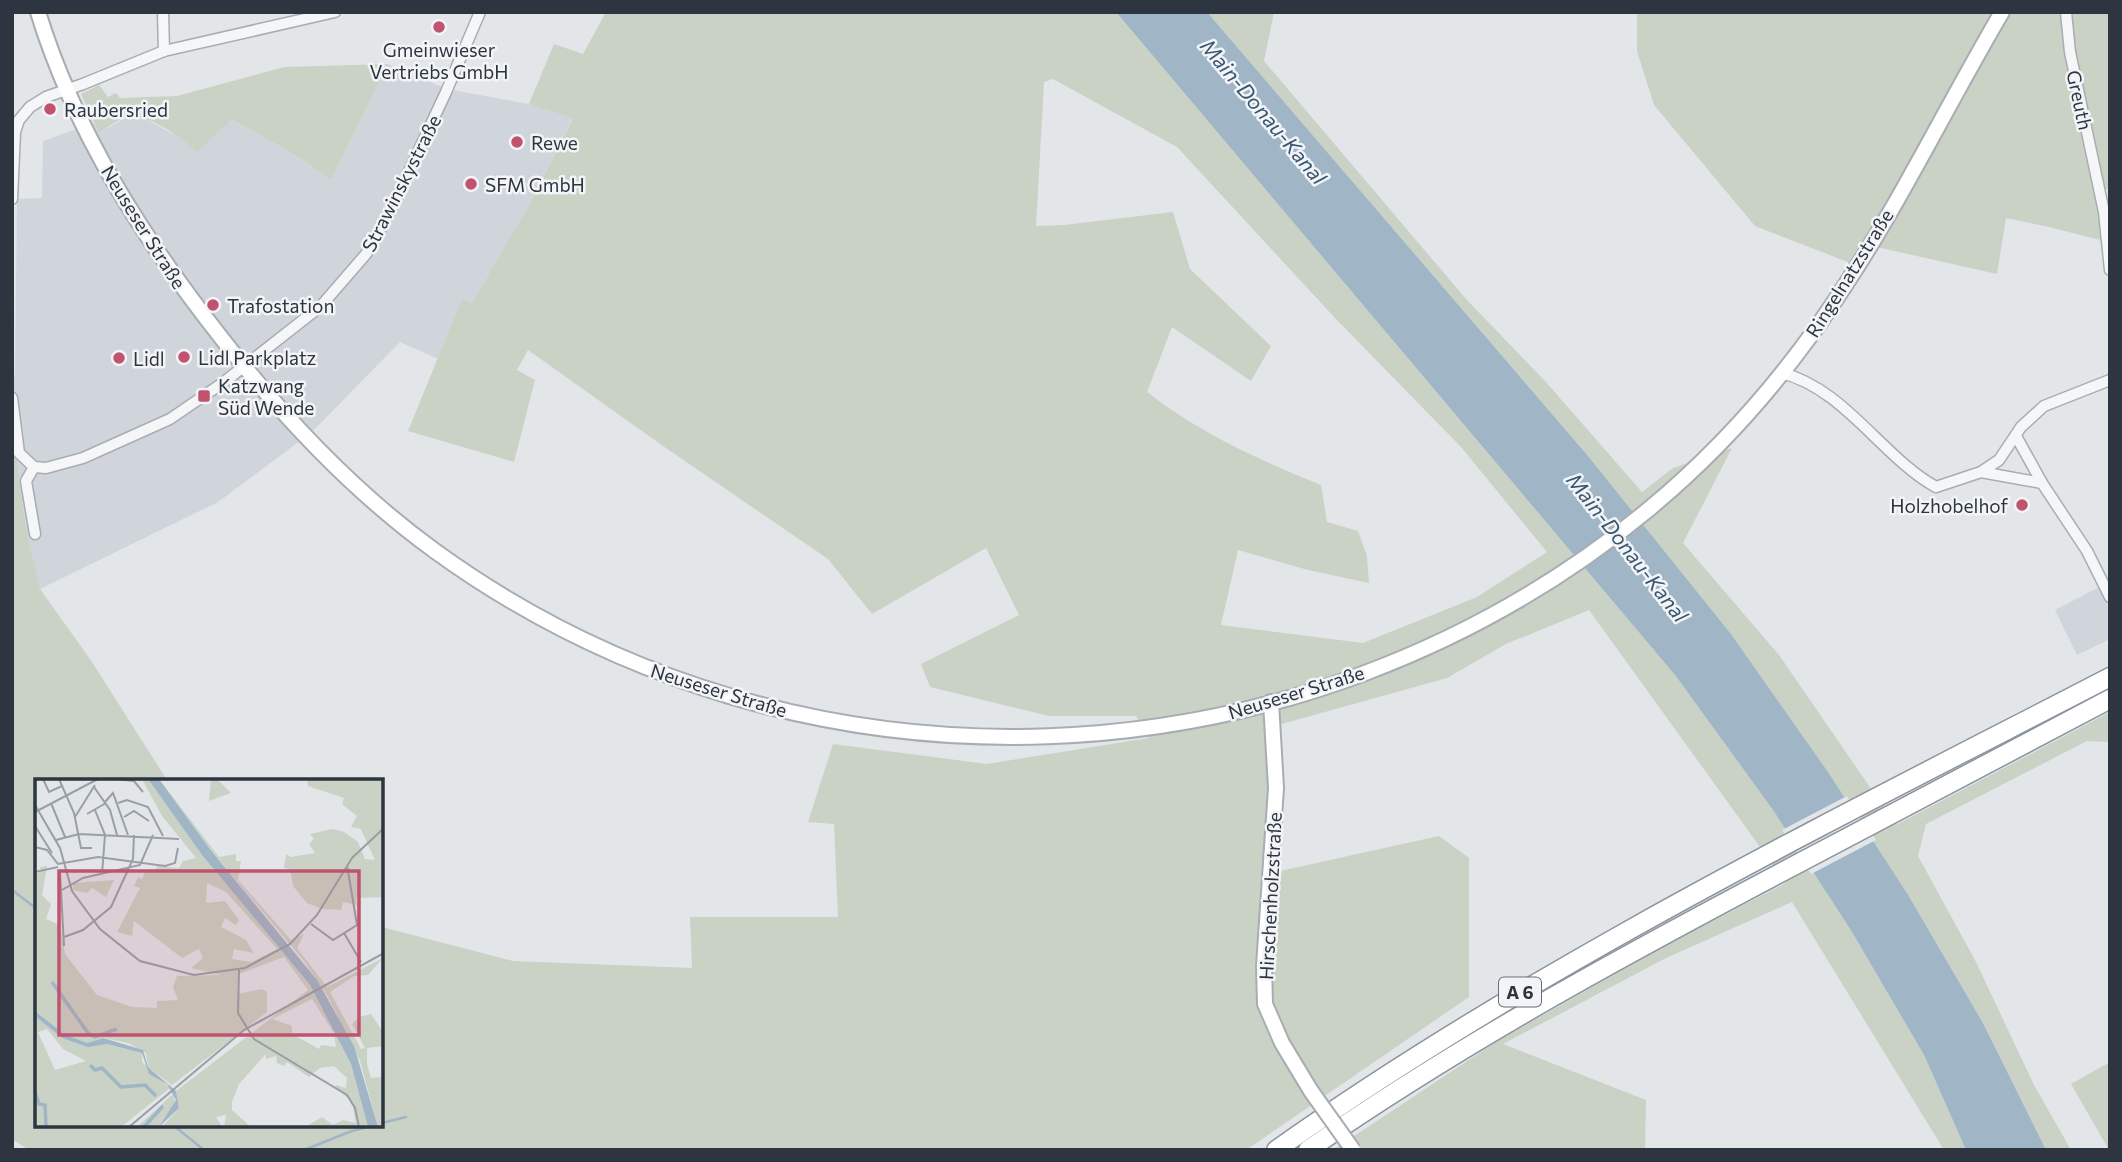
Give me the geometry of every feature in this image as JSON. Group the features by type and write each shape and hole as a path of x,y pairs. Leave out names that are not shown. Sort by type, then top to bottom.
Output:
{"highway":[{"name":"A 6","path":"1276,1150 1371,1085 1612,937 2110,677"},
{"name":"A 6","path":"1308,1150 1487,1033 1639,948 2110,699"}],"main road":[{"name":"Neuseser Straße","path":"38,12 68,90 91,140 148,240 205,319 244,367 331,461 401,524 448,560 510,600 579,637 640,665 716,693 794,714 928,735 1053,738 1128,732 1190,722 1342,681 1443,640 1505,608 1558,575 1655,503"},
{"name":"Ringelnatzstraße","path":"1655,503 1724,437 1781,373 1827,313 1863,258 2002,12"},
{"name":"Hirschenholzstraße","path":"1271,702 1276,788 1264,967 1265,1004 1282,1044 1353,1150"}],"street":[{"path":"163,12 164,51"},
{"path":"12,199 14,130 30,107 46,97 164,51 302,16 335,12"},
{"name":"Strawinskystraße","path":"34,467 46,468 83,458 170,419 244,367 321,306 366,254 390,212 480,12"},
{"name":"Greuth","path":"2066,12 2072,62 2104,212 2110,270"},
{"path":"1781,373 1793,376 1824,394 1865,425 1900,460 1936,487 1981,472 1998,460 2021,427 2043,407 2110,380"},
{"path":"12,398 19,453 34,467 26,481 34,534"},
{"path":"2016,436 2087,551 2110,597"},
{"path":"1981,472 2042,482"}],"shaded area":[{"path":"388,64 447,89 529,104 573,117 533,198 472,303 462,299 438,359 400,342 312,432 218,502 40,589 26,528 12,424 12,378 15,377 17,199 42,198 43,141 94,123 99,133 127,117 145,119 183,139 232,119 302,159 331,180"},
{"path":"2105,584 2110,593 2110,639 2077,655 2055,610"}],"green space":[{"path":"606,12 1116,12 1675,675 1773,810 1852,932 1924,1055 1966,1150 1944,1150 1792,902 1666,958 1503,1044 1646,1100 1645,1150 1333,1150 1499,1040 1663,947 1786,883 1589,610 1506,644 1447,678 1271,727 1267,874 1439,836 1469,858 1469,997 1246,1150 29,1150 12,1139 12,424 26,528 40,589 90,659 166,779 35,779 35,1127 383,1127 383,927 513,961 692,968 690,917 838,917 834,824 808,822 833,744 987,764 1149,738 1136,716 1049,716 930,687 921,664 1019,615 986,548 872,614 828,559 528,350 517,370 535,380 514,462 408,431 462,299 472,303 533,198 573,118 529,104 554,44 583,54","holes":["1053,79 1177,147 1335,318 1461,447 1547,552 1477,597 1363,643 1221,625 1238,550 1308,570 1369,583 1367,556 1358,531 1327,522 1321,485 1231,444 1188,420 1147,392 1172,327 1251,381 1271,346 1190,269 1173,212 1036,226 1044,82"]},
{"path":"1207,12 1274,12 1264,61 1466,299 1545,381 1642,492 1673,468 1732,448 1683,543 1779,655 1896,825 2110,712 2110,742 2087,741 1926,824 1918,856 1976,962 2034,1085 2071,1150 2046,1150 1983,1023 1907,893 1828,772 1731,634 1588,456"},
{"path":"1637,12 2110,12 2110,189 2099,189 2108,242 2006,218 1997,274 1872,246 1858,266 1755,226 1654,105 1637,51"},
{"path":"388,64 331,180 302,159 232,119 197,152 165,128 137,117 121,119 99,133 81,94 99,85 108,97 116,93 120,98 177,96 285,67"},
{"path":"2110,1062 2110,1150 2109,1150 2071,1084"}],"water":[{"name":"Main-Donau-Kanal","path":"1116,12 1207,12 1588,456 1731,634 1828,772 1907,893 1983,1023 2046,1150 1966,1150 1924,1055 1852,932 1773,810 1675,675"}],"pier":[{"path":"1847,796 1876,840 1811,874 1782,830"}],"waterway":[{"path":"12,890 35,907"},
{"path":"383,1123 406,1117"},
{"path":"175,1127 204,1150"},
{"path":"304,1150 367,1127"}],"place":[{"name":"Gmeinwieser Vertriebs GmbH","path":"439,27"},
{"name":"Raubersried","path":"50,109"},
{"name":"Rewe","path":"517,142"},
{"name":"SFM GmbH","path":"471,184"},
{"name":"Trafostation","path":"213,305"},
{"name":"Lidl Parkplatz","path":"184,357"},
{"name":"Lidl","path":"119,358"},
{"name":"Katzwang Süd Wende","path":"204,396"},
{"name":"Holzhobelhof","path":"2022,505"}]}
